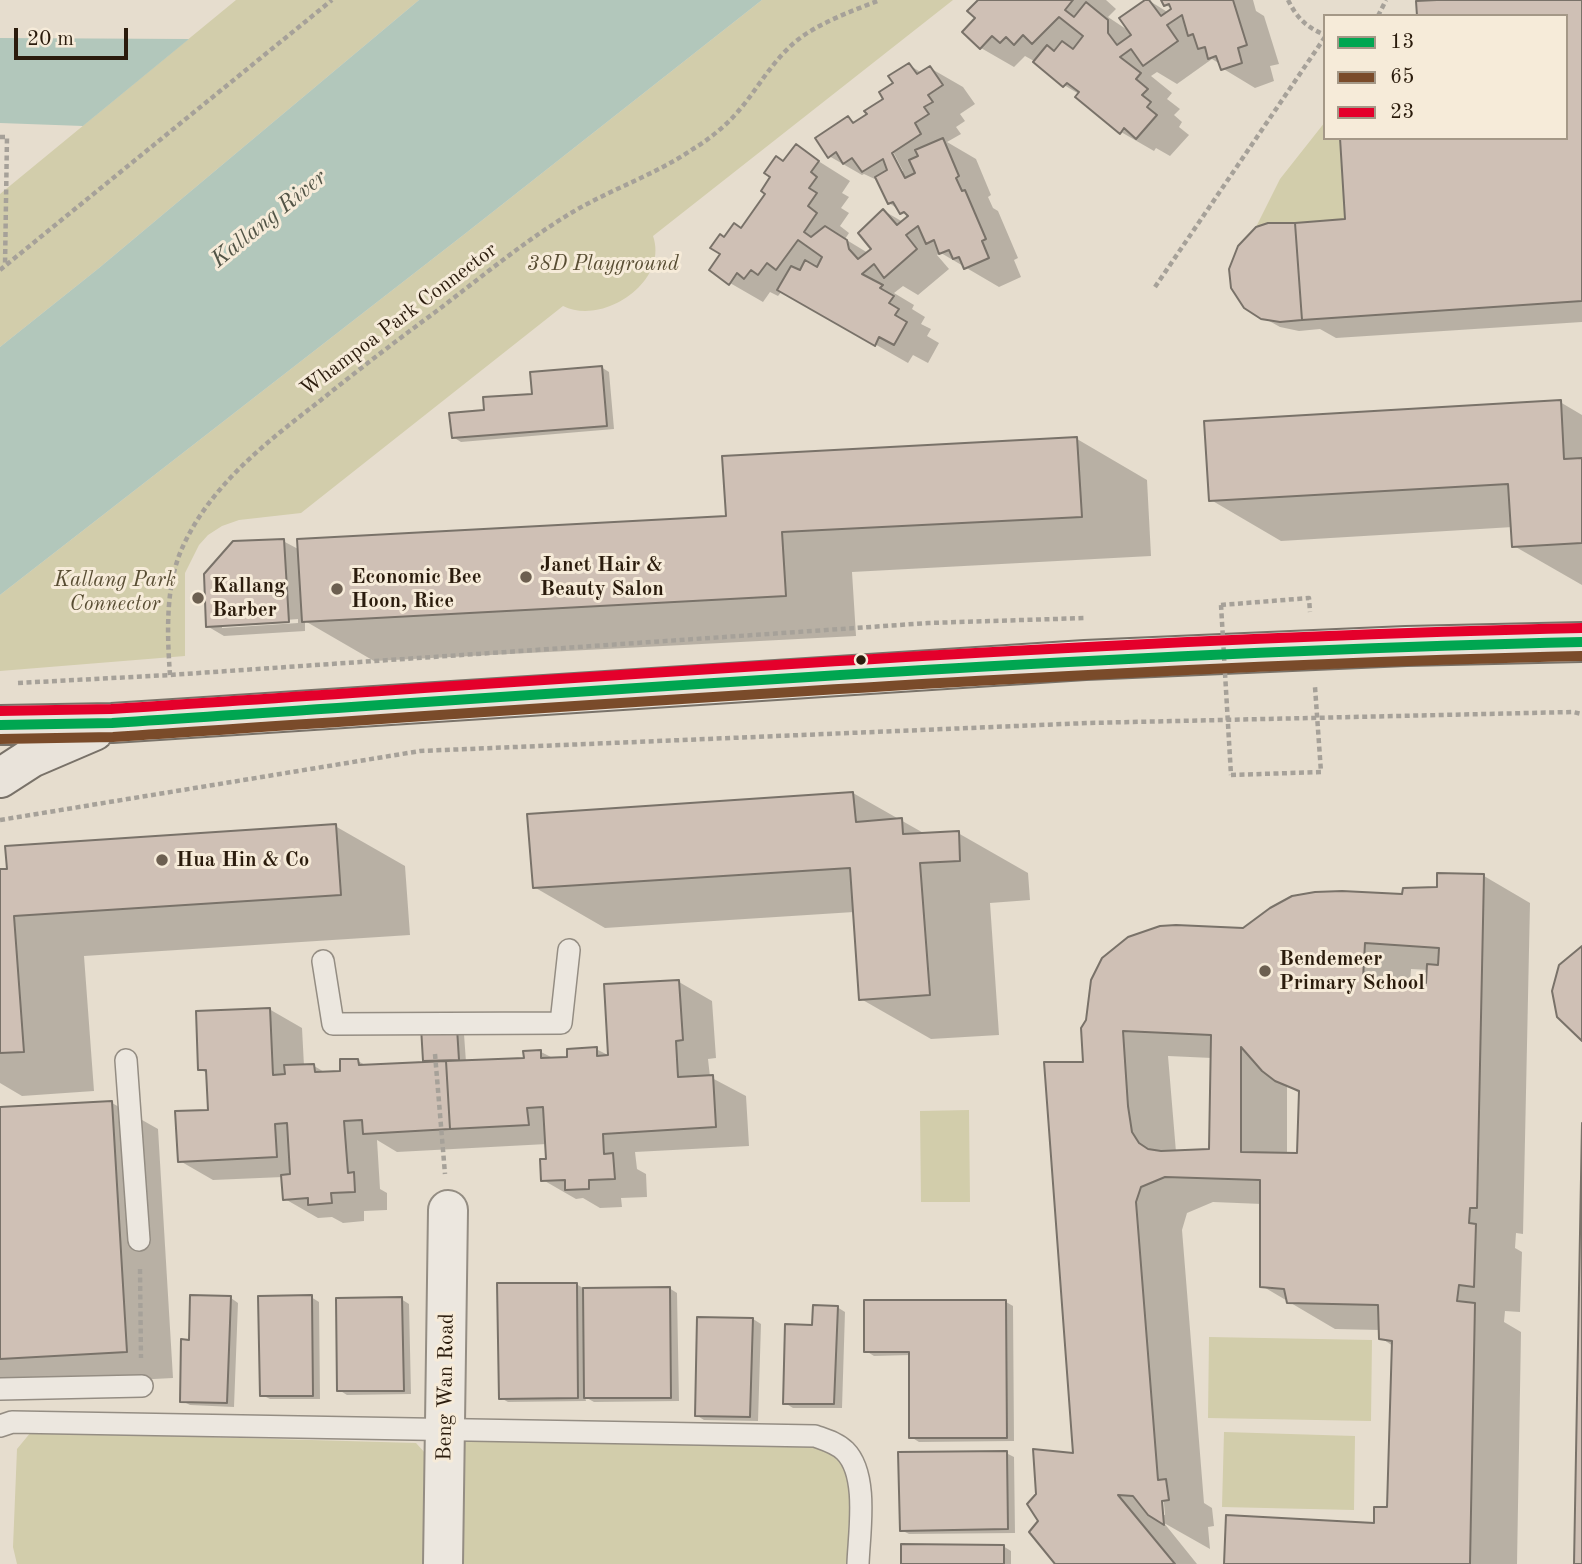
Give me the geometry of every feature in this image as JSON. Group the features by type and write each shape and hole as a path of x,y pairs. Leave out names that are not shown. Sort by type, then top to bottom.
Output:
{"main road":[{"path":"0,725 112,723 1085,660 1582,642"},
{"path":"0,778 31,758 112,723"}],"street":[{"name":"Beng Wan Road","path":"443,1564 448,1210"}],"lane":[{"path":"323,961 333,1024 561,1023 569,950"},
{"path":"125,1060 139,1240"},
{"path":"0,1389 142,1386"},
{"path":"91,1387 96,1423"},
{"path":"0,1426 12,1422 96,1423 816,1436 833,1442 846,1452 856,1467 860,1485 858,1564"}],"path":[{"path":"3,268 332,0"},
{"name":"Whampoa Park Connector","path":"170,675 170,600 175,567 182,547 218,491 251,457 368,362 550,226 598,197 671,163 705,141 731,119 763,75 797,40 880,0"},
{"path":"1288,0 1296,16 1309,29 1323,35"},
{"path":"1155,287 1323,39"},
{"path":"0,137 7,138 3,268"},
{"path":"1309,598 1221,605 1231,775 1321,772 1312,650"},
{"path":"31,682 481,654"},
{"path":"0,820 420,751 1074,723 1573,712 1582,714"},
{"path":"432,1024 448,1210"},
{"path":"139,1240 142,1386"}],"green space":[{"path":"236,0 419,0 99,268 0,347 0,194"},
{"name":"Kallang Park Connector","path":"762,0 953,0 653,236 655,253 651,269 642,284 629,296 596,310 579,311 563,306 301,513 239,520 208,535 199,545 185,573 185,656 0,671 0,595"},
{"path":"1323,125 1323,140 1340,140 1355,317 1302,320 1295,223 1268,223 1256,227 1280,179"},
{"path":"969,1110 970,1202 921,1202 920,1111"},
{"path":"1209,1337 1372,1340 1371,1421 1208,1418"},
{"path":"31,1432 416,1443 436,1465 429,1564 17,1564 13,1547 17,1449"},
{"path":"1224,1432 1355,1436 1354,1510 1222,1507"},
{"path":"459,1440 805,1442 836,1452 850,1472 848,1564 457,1564"}],"water":[{"name":"Kallang River","path":"419,0 762,0 0,595 0,347 99,268"},
{"path":"0,38 189,39 83,126 0,123"}],"building":[{"path":"978,0 1073,0 1065,10 1074,17 1086,2 1108,20 1108,33 1117,45 1131,35 1119,18 1145,0 1149,0 1161,16 1171,9 1169,4 1164,6 1161,0 1233,0 1247,45 1238,48 1242,63 1221,70 1216,56 1208,59 1205,47 1198,49 1193,34 1188,36 1182,15 1167,25 1178,41 1143,66 1131,49 1120,57 1141,73 1136,79 1148,89 1142,95 1151,102 1147,107 1157,115 1136,139 1124,128 1120,134 1075,97 1079,92 1067,83 1063,87 1033,62 1047,45 1054,51 1062,41 1073,49 1083,36 1059,17 1032,44 1023,35 1014,45 1006,37 1000,43 992,36 980,49 962,32 975,18 967,11"},
{"path":"1582,0 1582,301 1302,320 1295,223 1345,219 1340,140 1568,140 1568,14 1417,14 1416,1"},
{"path":"909,63 917,74 930,66 943,85 928,95 933,102 924,107 929,114 915,123 921,134 892,153 905,178 915,173 909,160 918,156 915,150 943,138 959,176 956,178 962,191 965,190 986,239 982,241 989,258 964,269 959,257 953,259 949,250 939,254 934,240 926,244 918,226 906,235 917,249 884,278 874,264 862,274 883,285 880,288 894,296 889,303 899,309 895,315 907,322 894,345 879,337 875,346 777,290 791,266 800,270 805,260 817,267 822,257 798,240 776,270 767,263 758,275 751,270 744,279 737,273 729,285 709,270 720,254 710,248 720,234 724,237 734,223 741,228 765,194 761,191 770,177 764,173 776,156 783,161 796,144 819,161 811,172 817,177 809,188 817,193 808,206 817,213 804,232 811,237 825,226 847,240 849,249 858,259 871,249 858,233 883,209 897,225 908,216 904,212 900,214 893,202 888,204 875,177 887,170 883,159 862,172 852,158 843,164 836,152 828,158 815,138 848,116 853,123 867,114 864,111 883,99 879,92 893,83 888,76"},
{"path":"1268,223 1295,223 1302,320 1280,322 1261,319 1244,308 1231,288 1229,269 1238,246 1256,227"},
{"path":"602,366 607,426 452,438 449,413 484,410 483,397 532,394 530,372"},
{"path":"1561,400 1564,459 1582,458 1582,543 1512,547 1508,484 1209,501 1204,421"},
{"path":"1077,437 1082,517 782,532 786,596 302,622 297,539 726,516 722,456"},
{"path":"284,539 289,622 206,627 204,574 233,541"},
{"path":"853,792 856,822 902,818 903,834 959,831 960,861 920,863 930,995 859,1000 850,868 533,888 527,814"},
{"path":"336,824 341,895 14,916 24,1052 0,1053 0,869 7,869 5,846"},
{"path":"1437,873 1484,874 1477,1208 1470,1208 1469,1223 1476,1224 1474,1287 1459,1285 1457,1301 1475,1303 1470,1564 1224,1564 1226,1515 1374,1523 1374,1507 1387,1507 1392,1341 1379,1339 1378,1305 1287,1303 1284,1289 1260,1287 1260,1180 1165,1177 1141,1187 1136,1202 1158,1480 1166,1479 1169,1500 1162,1501 1164,1525 1148,1515 1133,1496 1118,1495 1175,1564 1055,1564 1029,1532 1038,1521 1027,1504 1036,1494 1033,1449 1073,1453 1044,1062 1083,1062 1081,1028 1086,1020 1091,980 1102,958 1128,937 1160,926 1243,928 1292,896 1342,891 1402,894 1403,888 1437,887","holes":["1365,943 1439,948 1438,965 1427,964 1426,983 1363,979","1123,1031 1211,1035 1209,1149 1148,1149 1139,1143 1132,1132","1241,1047 1262,1071 1275,1081 1299,1091 1297,1153 1241,1152"]},
{"path":"1582,946 1582,1041 1557,1017 1552,991 1559,965"},
{"path":"679,980 683,1040 676,1041 678,1077 713,1075 716,1127 603,1134 604,1154 613,1153 615,1179 589,1180 589,1189 565,1190 565,1180 541,1181 540,1159 546,1159 543,1107 527,1108 529,1125 450,1129 446,1061 524,1058 523,1051 541,1050 541,1058 567,1057 567,1049 597,1047 597,1056 608,1055 604,984"},
{"path":"270,1008 273,1075 285,1074 284,1065 314,1064 315,1072 340,1071 340,1059 358,1059 359,1065 446,1061 450,1129 363,1134 362,1120 344,1121 348,1173 354,1172 355,1192 331,1193 332,1203 308,1205 308,1198 283,1200 281,1175 290,1174 287,1123 275,1124 277,1157 178,1162 175,1111 208,1110 206,1070 198,1070 196,1011"},
{"path":"421,1027 457,1028 459,1060 423,1061"},
{"path":"112,1101 127,1352 0,1359 0,1107"},
{"path":"1582,1123 1582,1564 1574,1564"},
{"path":"497,1283 577,1283 578,1398 499,1399"},
{"path":"670,1287 671,1398 584,1398 583,1288"},
{"path":"190,1295 231,1296 227,1403 180,1402 181,1339 189,1340"},
{"path":"312,1295 313,1396 260,1396 258,1296"},
{"path":"402,1297 404,1391 337,1391 336,1298"},
{"path":"864,1300 1006,1300 1007,1438 909,1438 909,1352 864,1352"},
{"path":"813,1305 838,1306 834,1404 783,1404 785,1324 812,1325"},
{"path":"697,1317 753,1318 750,1417 695,1416"},
{"path":"1007,1451 1008,1529 900,1531 898,1452"},
{"path":"901,1544 1004,1545 1004,1564 901,1564"}],"transit line":[{"name":"23","path":"0,711 111,709 1030,650 1398,633 1582,628"},
{"name":"13","path":"0,725 112,723 1030,664 1398,647 1582,642"},
{"name":"65","path":"0,739 113,737 1031,678 1398,661 1582,656"}],"place":[{"name":"Janet Hair & Beauty Salon","path":"526,577"},
{"name":"Economic Bee Hoon, Rice","path":"337,589"},
{"name":"Kallang Barber","path":"198,598"},
{"name":"Hua Hin & Co","path":"162,860"},
{"name":"Bendemeer Primary School","path":"1265,971"}],"park label":[{"name":"38D Playground","path":"603,264"}]}
